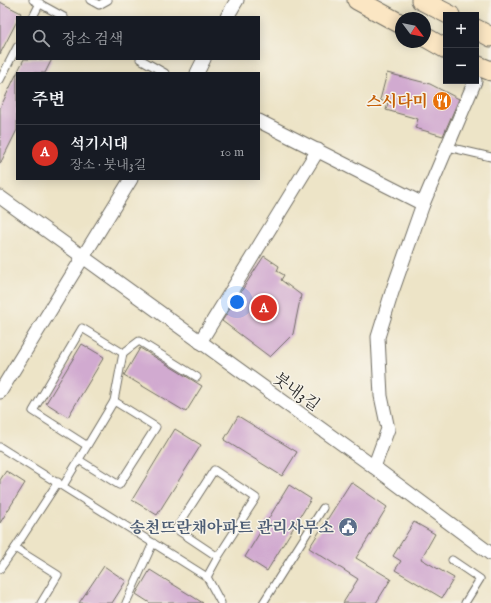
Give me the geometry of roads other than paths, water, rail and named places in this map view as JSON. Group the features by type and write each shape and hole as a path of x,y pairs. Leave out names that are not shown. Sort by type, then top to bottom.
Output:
{"street":[{"path":"228,16 237,0"},
{"path":"357,0 395,21"},
{"path":"421,0 444,12"},
{"path":"479,31 491,37"},
{"path":"431,40 444,48"},
{"path":"198,72 204,60"},
{"path":"374,467 388,429 381,396 378,336 423,204 480,73"},
{"path":"260,121 423,204"},
{"path":"200,342 318,150"},
{"path":"0,392 82,257 131,180"},
{"name":"붓내3길","path":"0,197 374,467 491,554"}],"lane":[{"path":"90,0 99,5 108,0"},
{"path":"33,16 36,2 62,16"},
{"path":"0,80 16,49"},
{"path":"142,60 163,72"},
{"path":"448,146 491,157"},
{"path":"86,445 33,412 82,328 123,353"},
{"path":"0,569 60,484 79,460 86,445 114,401 123,353 139,340 197,377"},
{"path":"79,460 120,485 156,426 114,401"},
{"path":"0,447 208,577 221,603"},
{"path":"208,577 218,557 256,498 214,470 176,529 218,557"},
{"path":"262,603 323,508"},
{"path":"126,603 152,543"},
{"path":"15,548 58,575 41,603"},
{"path":"452,560 480,579 465,603"}],"place":[{"name":"스시다미","path":"442,101"},
{"name":"석기시대","path":"264,308"},
{"name":"송천뜨란채아파트 관리사무소","path":"348,527"}]}
